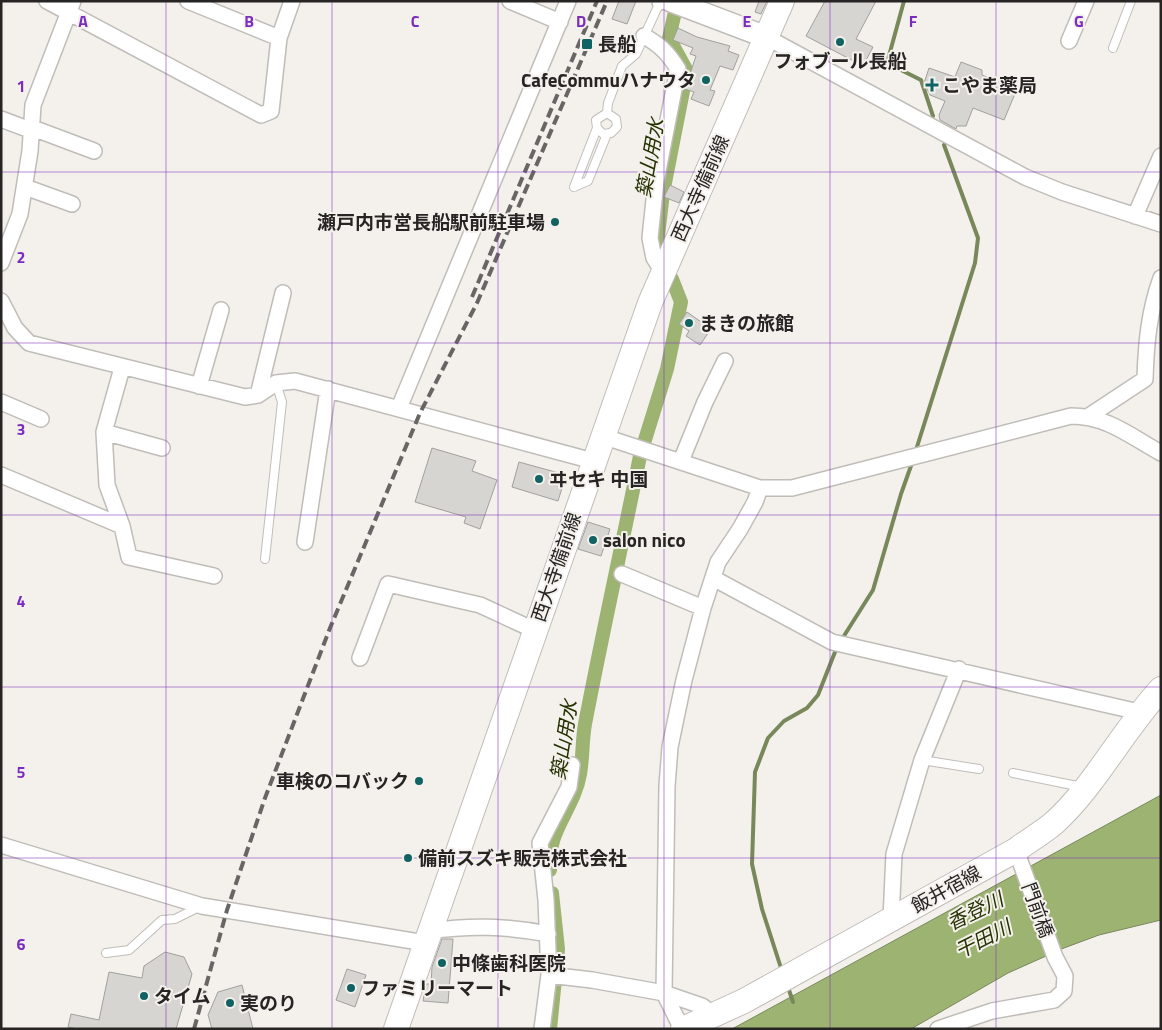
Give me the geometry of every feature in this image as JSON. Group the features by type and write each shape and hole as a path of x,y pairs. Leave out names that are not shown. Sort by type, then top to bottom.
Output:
{"main road":[{"name":"西大寺備前線","path":"396,1029 593,461 650,303 782,1"},
{"name":"飯井宿線","path":"683,1029 744,1001 891,919 1019,857 1053,824 1085,788 1139,712 1161,689"}],"street":[{"path":"47,1 72,7 262,115 271,111 279,38 292,1"},
{"path":"188,1 279,38"},
{"path":"510,1 560,22"},
{"path":"399,408 568,1"},
{"path":"671,1 766,37 1025,177 1062,192 1161,224"},
{"path":"1068,42 1086,1"},
{"path":"1,263 20,214 30,151 33,105 72,7"},
{"path":"644,36 659,44 668,53 678,69 656,181 650,238 654,258 663,272"},
{"path":"1,119 30,130 38,130 94,151"},
{"path":"1135,216 1161,156"},
{"path":"25,187 72,204"},
{"path":"1089,416 1145,379 1146,341 1155,294 1161,278"},
{"path":"258,395 283,293"},
{"path":"1,301 15,328 29,343 122,368 245,397 258,395 276,383 295,381 593,461"},
{"path":"199,386 221,310"},
{"path":"681,461 705,402 725,361"},
{"path":"122,368 104,432 107,485 122,526 129,557 214,576"},
{"path":"305,542 328,389"},
{"path":"1,402 41,419"},
{"path":"602,436 760,488 792,488 1072,416 1089,416 1106,421 1161,453"},
{"path":"104,432 162,448"},
{"path":"1,475 122,526"},
{"path":"683,1029 664,993 667,786 670,748 684,680 703,608 718,562 756,502 760,488"},
{"path":"622,574 703,608"},
{"path":"713,578 832,642 959,669 1139,712"},
{"path":"360,658 388,584 480,605 534,630"},
{"path":"891,919 894,854 922,760 959,669"},
{"path":"542,1029 554,976 548,934 540,843 569,787 572,765"},
{"path":"1,845 202,906 427,937 452,928 503,926 548,934"},
{"name":"門前橋","path":"938,1029 992,1011 1054,1000 1064,991 1065,976 1055,956 1019,857"},
{"path":"554,976 664,993 702,1006 714,1015"}],"lane":[{"path":"607,134 588,181 574,187 596,128 596,120 606,113 622,66 636,54 660,1"},
{"path":"1112,48 1131,1"},
{"path":"596,128 603,134 615,130 617,123 614,116 606,113"},
{"path":"265,559 282,402 276,383"},
{"path":"922,760 979,769"},
{"path":"1013,773 1085,788"},
{"path":"106,953 129,950 162,920 176,919 202,906"}],"water":[{"path":"1161,795 1161,920 1099,935 1064,948 1008,973 911,1029 732,1029"}],"building":[{"path":"619,1 636,1 627,24 612,19"},
{"path":"759,1 767,1 761,14 755,12"},
{"path":"825,1 876,1 856,39 873,47 863,66 806,36"},
{"path":"678,28 697,37 730,46 728,51 739,55 733,70 720,66 710,90 715,91 709,106 691,99 694,92 685,89 696,56 690,54 693,48 673,40"},
{"path":"961,62 982,70 982,75 1017,89 1004,120 973,108 966,126 957,126 956,129 940,120 939,115 945,101 930,95 924,83 929,68 955,77"},
{"path":"670,185 684,192 679,203 664,197"},
{"path":"687,312 711,329 700,345 686,336 689,331 679,324"},
{"path":"432,448 476,461 472,471 497,480 480,529 464,523 466,517 415,502"},
{"path":"519,462 566,475 558,501 512,487"},
{"path":"588,522 610,529 601,556 578,549"},
{"path":"442,939 453,939 448,1003 423,1001 426,984 431,984 432,967"},
{"name":"タイム","path":"165,952 184,957 192,974 176,1029 78,1029 68,1027 71,1014 99,1020 109,972 142,978 144,966"},
{"name":"ファミリーマート","path":"347,969 366,975 355,1007 336,1000"},
{"name":"実のり","path":"242,985 253,1029 212,1029 208,1015 218,992"}],"waterway":[{"path":"904,1 887,63 921,80 933,116"},
{"name":"築山用水","path":"662,256 658,236 663,193 687,71 669,38 675,12"},
{"path":"916,450 975,263 978,238 944,145"},
{"name":"築山用水","path":"644,443 667,369 681,302 672,279"},
{"name":"築山用水","path":"550,870 552,844 577,787 580,774 585,724 640,456"},
{"path":"842,639 873,590 912,463"},
{"path":"781,968 762,909 752,864 755,772 768,738 784,721 807,708 818,695 837,647"},
{"name":"築山用水","path":"550,1029 558,949 552,893"},
{"path":"789,990 793,1002"}],"railway":[{"path":"472,297 597,1"},
{"path":"194,1029 227,910 265,798 330,628 420,413 477,303 607,1"}],"place":[{"name":"フォブール長船","path":"840,42"},
{"name":"長船","path":"587,44"},
{"name":"CafeCommuハナウタ","path":"706,80"},
{"name":"こやま薬局","path":"932,85"},
{"name":"瀬戸内市営長船駅前駐車場","path":"555,222"},
{"name":"まきの旅館","path":"689,323"},
{"name":"ヰセキ 中国","path":"539,479"},
{"name":"salon nico","path":"593,540"},
{"name":"車検のコバック","path":"419,781"},
{"name":"備前スズキ販売株式会社","path":"408,858"},
{"name":"中條歯科医院","path":"442,963"},
{"name":"ファミリーマート","path":"351,988"},
{"name":"タイム","path":"144,996"},
{"name":"実のり","path":"230,1003"}],"water label":[{"name":"香登川","path":"975,911"},
{"name":"干田川","path":"983,939"}]}
